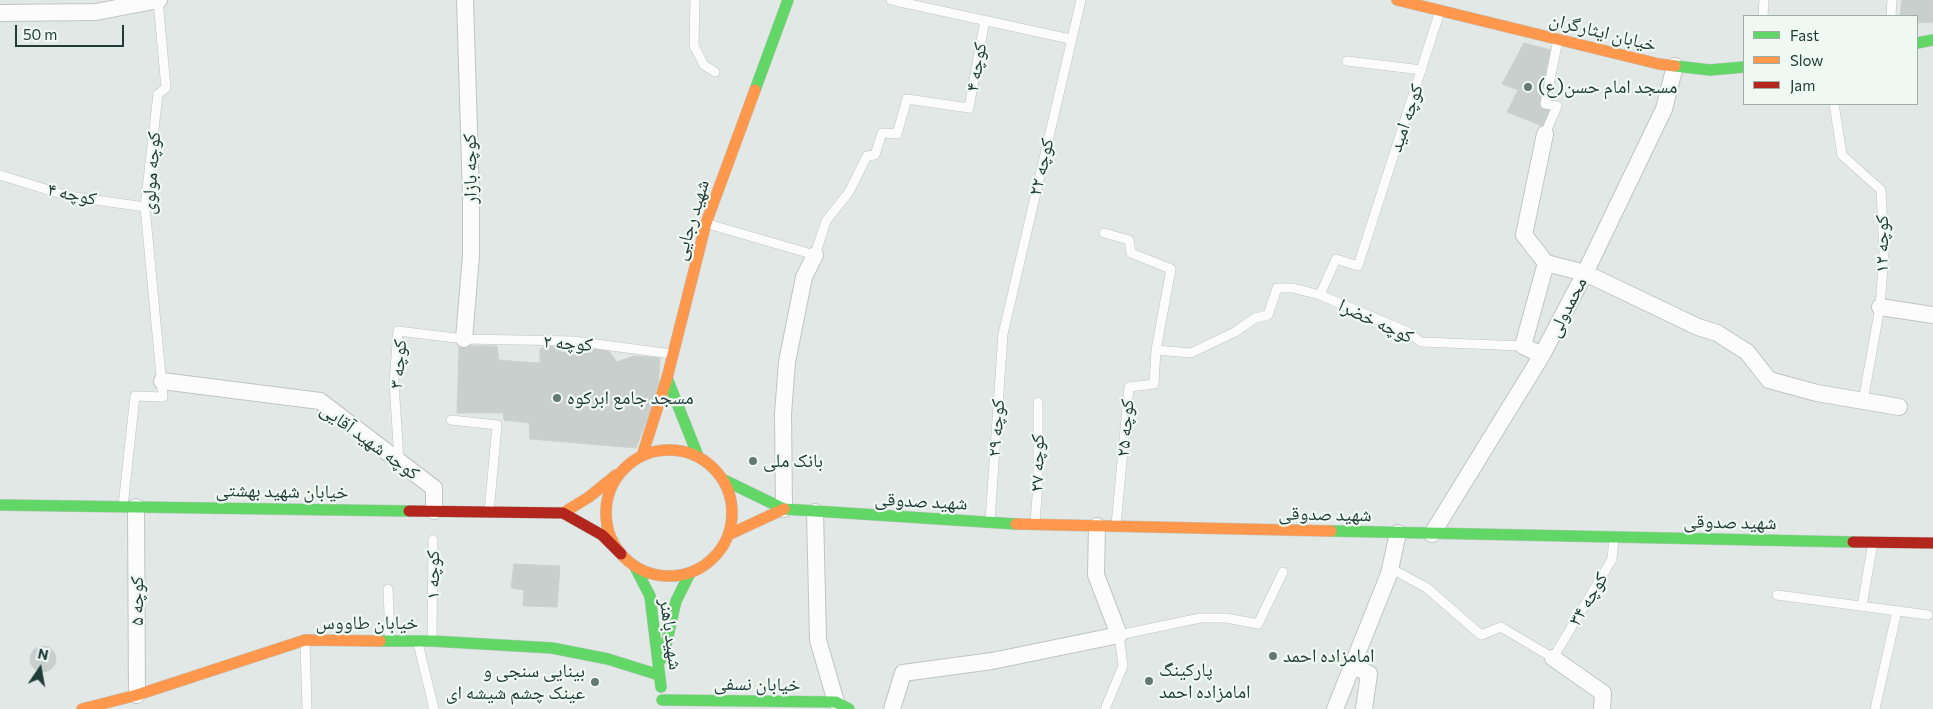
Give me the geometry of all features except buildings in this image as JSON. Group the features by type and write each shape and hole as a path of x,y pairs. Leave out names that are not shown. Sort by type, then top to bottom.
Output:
{"main road":[{"name":"شهید رجایی","path":"642,456 667,378 706,223 788,0"},
{"name":"خیابان ایثارگران","path":"1396,0 1675,66 1710,70 1743,66"},
{"path":"1918,43 1933,40"},
{"path":"667,378 698,456"},
{"path":"660,450 679,450 698,456 712,466 724,480 731,497 733,516 730,534 721,551 707,564 690,573 672,577 653,574 635,567 602,535 563,513 589,497 625,467 642,456 660,450"},
{"path":"621,554 611,538 606,520 607,500 613,482 625,467"},
{"name":"شهید صدوقی","path":"724,480 784,509 990,522 1432,534 1933,543"},
{"name":"خیابان شهید بهشتی","path":"0,505 563,513"},
{"path":"730,534 784,509"},
{"name":"شهید باهنر","path":"635,567 650,596 663,704"},
{"path":"659,675 676,601 690,573"},
{"name":"خیابان طاووس","path":"82,709 136,694 305,640 432,640 552,648 608,658 659,675"},
{"name":"خیابان نسفی","path":"663,704 842,706"}],"street":[{"path":"0,13 158,0"},
{"name":"کوچه بازار","path":"464,339 471,256 465,0"},
{"name":"محمدولی","path":"1432,534 1542,355 1585,273 1664,108 1675,66"},
{"path":"1545,134 1524,235 1546,263 1585,273 1698,327 1717,333 1747,352 1769,380 1817,393 1899,407"},
{"path":"784,509 783,414 787,362 804,277 815,255"},
{"path":"1542,355 1522,346 1546,263"},
{"path":"1880,307 1933,315"},
{"name":"کوچه شهید آقایی","path":"162,381 320,401 434,488 434,511"},
{"name":"کوچه ۵","path":"130,507 136,694"},
{"path":"815,512 818,640 842,706"},
{"path":"892,709 903,673 992,661 1119,635 1096,575 1098,526"},
{"path":"1335,709 1390,568 1398,533"},
{"path":"1553,658 1603,693 1602,709"},
{"path":"1352,665 1369,674 1364,709"}],"lane":[{"name":"کوچه مولوی","path":"158,0 166,88 158,94 145,207 162,381"},
{"path":"694,0 694,46 704,65 715,72"},
{"path":"891,0 918,2 1070,40"},
{"name":"کوچه ۲۲","path":"1002,334 1081,0"},
{"path":"1763,15 1764,0"},
{"path":"1891,15 1892,0"},
{"name":"کوچه امید","path":"1320,295 1336,259 1358,266 1440,10"},
{"name":"کوچه ۴","path":"815,255 826,221 849,192 867,156 875,156 882,133 897,134 907,99 969,108 984,20"},
{"path":"1545,134 1557,106 1546,104 1558,39"},
{"path":"1347,61 1422,70"},
{"name":"کوچه ۱۲","path":"1834,105 1842,155 1881,190 1884,253 1880,307 1863,401"},
{"name":"کوچه ۴","path":"0,175 68,196 145,207"},
{"path":"706,223 815,255"},
{"path":"1104,233 1130,240 1131,253 1171,269 1156,350"},
{"name":"کوچه خضرا","path":"1156,350 1191,353 1235,332 1255,318 1268,315 1277,288 1293,288 1320,295 1408,332 1421,342 1522,346"},
{"name":"کوچه ۳","path":"399,461 394,383 398,331 464,339"},
{"name":"کوچه ۲۹","path":"990,522 1002,334"},
{"name":"کوچه ۲","path":"464,339 573,341 672,354"},
{"name":"کوچه ۲۵","path":"1116,526 1129,388 1154,384 1156,350"},
{"path":"130,507 135,396 163,397 162,381"},
{"name":"کوچه ۲۷","path":"1035,524 1038,482 1038,402"},
{"path":"451,420 497,425 489,512"},
{"name":"کوچه ۳۴","path":"1553,658 1612,559 1614,538"},
{"name":"کوچه ۱","path":"432,640 433,540"},
{"path":"1862,606 1873,542"},
{"path":"1390,568 1427,588 1481,635 1501,627 1553,658"},
{"path":"1105,709 1123,666 1119,635 1200,618 1226,618 1258,624 1283,572"},
{"path":"388,589 390,640"},
{"path":"1777,595 1928,615"},
{"path":"1875,709 1897,611"},
{"path":"305,640 307,709"},
{"path":"418,641 434,709"}],"traffic: fast":[{"path":"755,90 788,0"},
{"path":"1918,43 1933,40"},
{"path":"1675,66 1710,70 1743,67"},
{"path":"667,378 698,456"},
{"path":"724,480 784,509 1016,524"},
{"path":"0,505 409,511"},
{"path":"1331,531 1853,542"},
{"path":"635,567 650,596 661,687"},
{"path":"663,658 676,601 690,573"},
{"path":"380,641 432,641 552,648 608,659 659,675"},
{"path":"662,700 836,702 849,709"}],"traffic: slow":[{"path":"1397,0 1659,64 1675,66"},
{"path":"642,456 667,378 706,223 755,90"},
{"path":"669,450 693,454 714,468 728,489 732,513 728,537 714,558 693,572 669,576 645,572 624,558 610,537 606,513 610,489 624,468 645,454 669,450"},
{"path":"563,513 589,497 616,475"},
{"path":"730,534 784,509"},
{"path":"1016,524 1331,531"},
{"path":"82,709 137,695 305,640 380,641"}],"traffic: jam":[{"path":"409,511 563,513 602,535 621,554"},
{"path":"1853,542 1933,543"}],"place":[{"name":"مسجد امام حسن(ع)","path":"1528,87"},
{"name":"مسجد جامع ابرکوه","path":"557,398"},
{"name":"بانک ملی","path":"753,461"},
{"name":"امامزاده احمد","path":"1273,656"},
{"name":"پارکینگ امامزاده احمد","path":"1149,681"},
{"name":"بینایی سنجی و عینک چشم شیشه ای","path":"595,682"}]}
